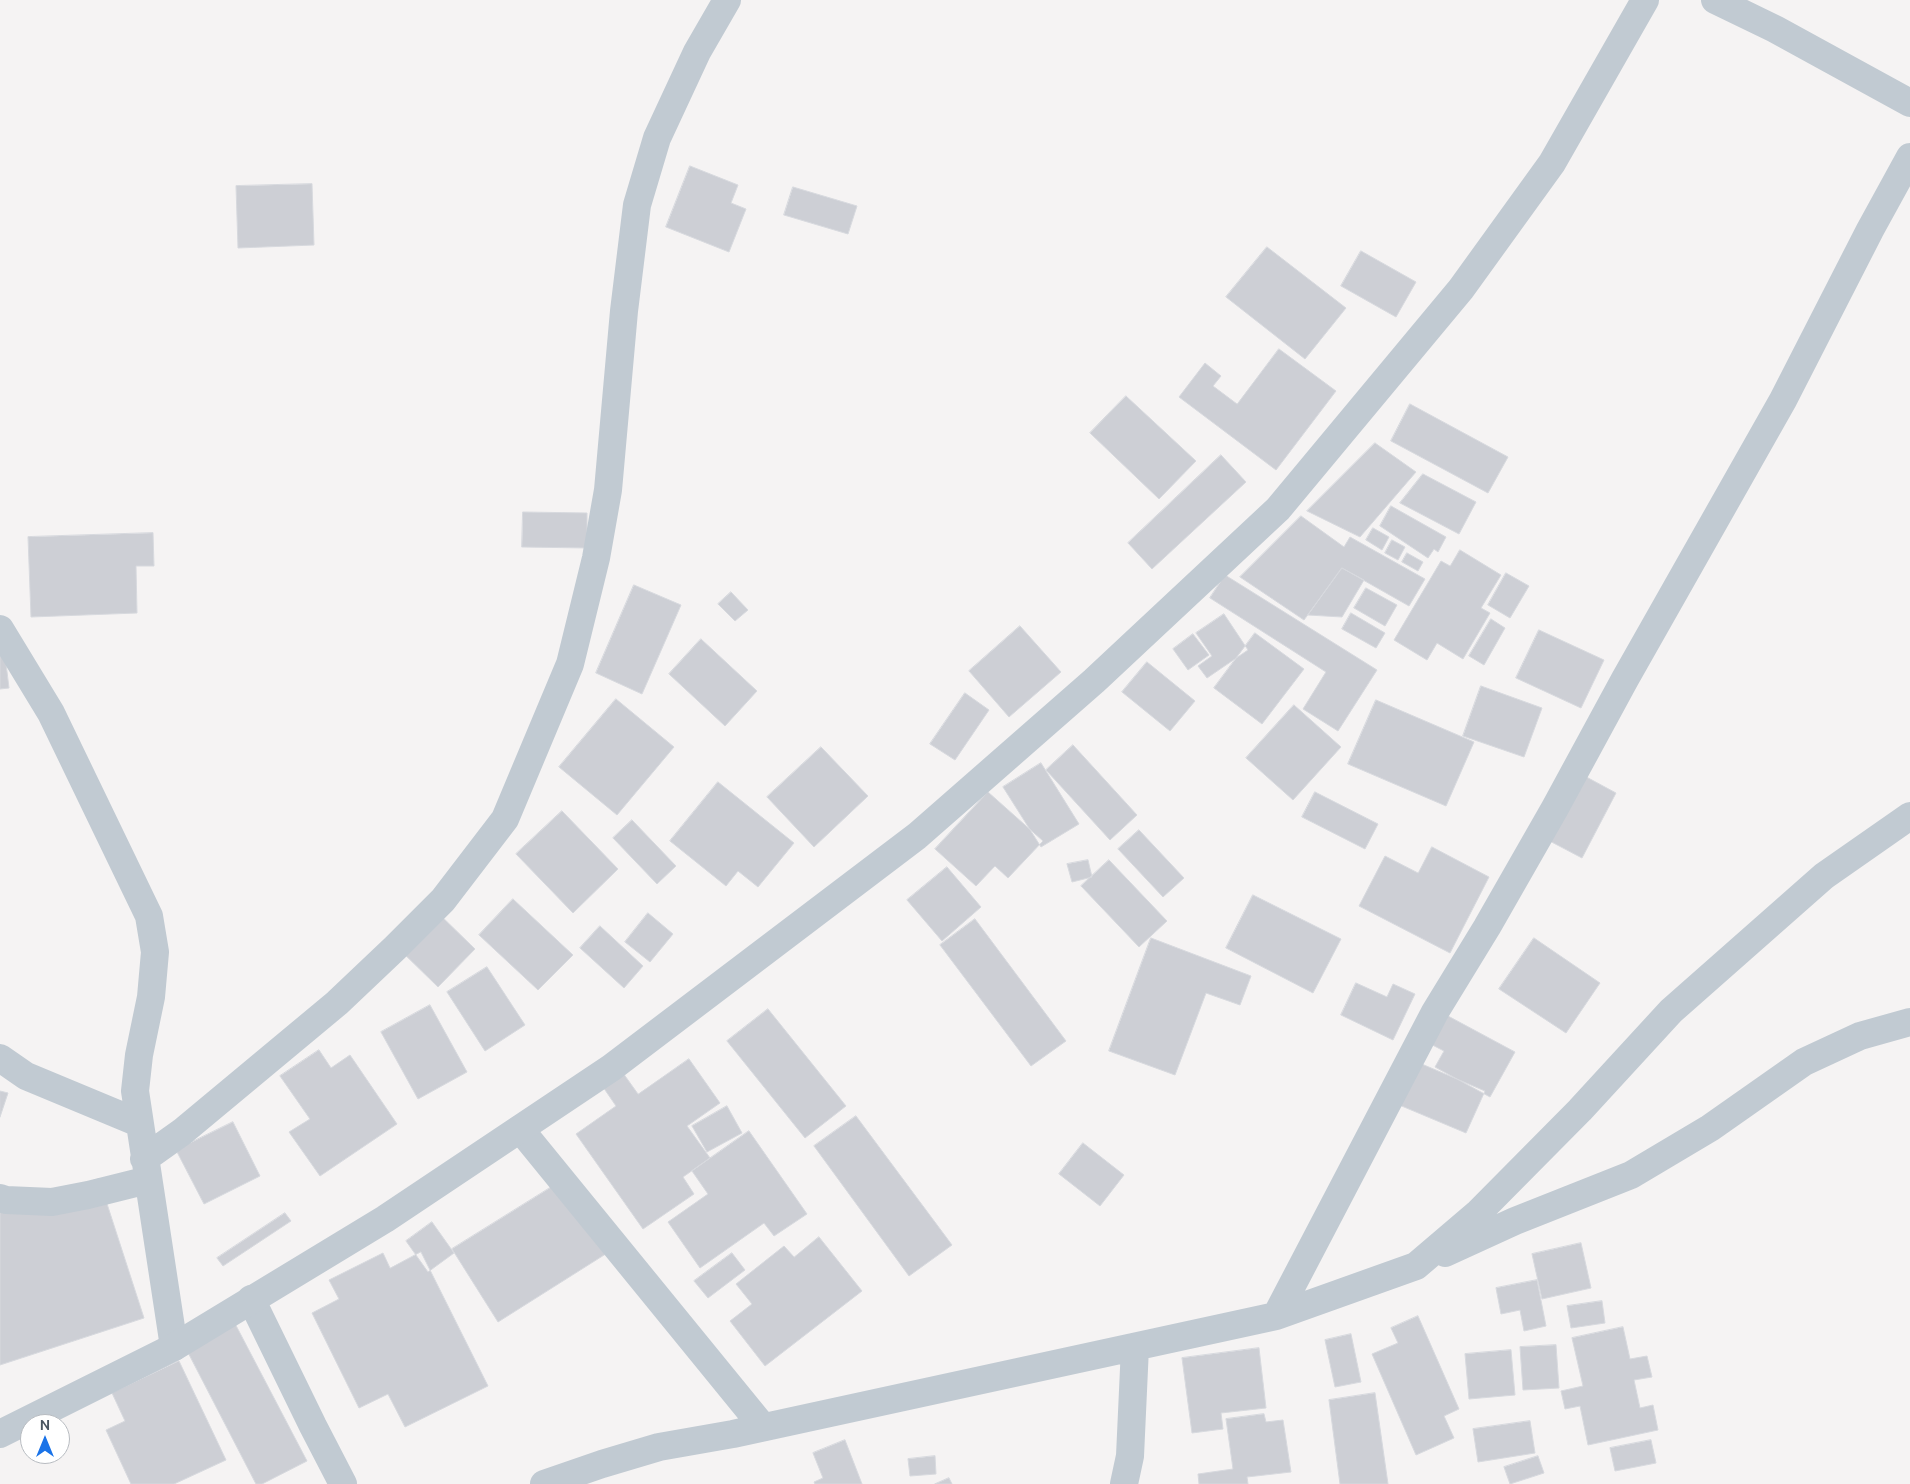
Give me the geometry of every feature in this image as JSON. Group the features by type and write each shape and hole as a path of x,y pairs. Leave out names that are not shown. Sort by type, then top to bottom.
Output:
{"street":[{"path":"0,1198 6,1200 52,1202 88,1196 146,1170 182,1132 336,1003 395,948 443,900 505,819 570,664 596,558 608,490 624,311 637,205 657,138 697,52 727,0"},
{"path":"0,1434 174,1347 385,1218 611,1068 917,836 1094,680 1278,509 1461,289 1552,163 1645,0"},
{"path":"1715,0 1774,29 1910,103"},
{"path":"1276,1316 1435,1012 1488,927 1625,679 1783,400 1870,230 1910,158"},
{"path":"0,629 52,713 149,916 155,952 151,997 139,1055 135,1091 174,1347"},
{"path":"1416,1266 1477,1214 1580,1110 1671,1011 1824,876 1910,816"},
{"path":"544,1484 659,1447 733,1434 1276,1316 1416,1266 1515,1222 1631,1175 1710,1128 1804,1062 1860,1036 1910,1022"},
{"path":"0,1058 26,1076 139,1123"},
{"path":"520,1129 764,1427"},
{"path":"251,1300 312,1426 343,1484"},
{"path":"1124,1484 1130,1456 1135,1347"}],"building":[{"path":"690,166 738,185 731,203 746,209 729,252 666,227"},
{"path":"312,184 314,245 238,248 236,186"},
{"path":"793,187 857,206 848,234 784,215"},
{"path":"1267,247 1346,308 1305,359 1226,297"},
{"path":"1361,251 1416,282 1396,317 1341,286"},
{"path":"1279,349 1336,391 1276,470 1179,397 1205,363 1221,376 1213,386 1237,404"},
{"path":"1126,396 1196,461 1159,499 1090,433"},
{"path":"1410,404 1508,457 1488,493 1391,441"},
{"path":"1375,443 1416,472 1360,537 1307,511"},
{"path":"1221,455 1246,482 1152,569 1128,543"},
{"path":"1423,474 1476,502 1459,534 1400,503"},
{"path":"1391,506 1446,537 1438,552 1434,549 1428,558 1380,526"},
{"path":"523,512 587,513 587,548 522,547"},
{"path":"1301,516 1344,547 1350,537 1425,579 1409,606 1342,568 1304,620 1240,577"},
{"path":"1373,528 1389,537 1382,550 1366,540"},
{"path":"153,533 154,566 136,566 137,613 31,617 28,537"},
{"path":"1392,540 1405,547 1398,560 1385,553"},
{"path":"1460,550 1501,575 1481,608 1490,613 1463,659 1437,643 1427,660 1394,640 1441,561 1450,566"},
{"path":"1407,553 1423,562 1418,571 1402,562"},
{"path":"1342,568 1364,580 1342,617 1308,615"},
{"path":"1506,573 1529,586 1510,618 1488,605"},
{"path":"1225,575 1377,670 1338,731 1303,709 1326,672 1210,598"},
{"path":"634,585 681,605 642,694 596,673"},
{"path":"1366,588 1397,605 1385,626 1354,608"},
{"path":"731,592 748,610 735,621 718,604"},
{"path":"1351,613 1385,633 1376,648 1342,629"},
{"path":"1224,614 1248,650 1207,678 1198,666 1212,656 1196,633"},
{"path":"1491,619 1505,628 1484,665 1469,656"},
{"path":"1020,626 1061,672 1009,717 969,671"},
{"path":"1539,630 1604,660 1581,708 1516,678"},
{"path":"2,631 9,688 0,689 0,632"},
{"path":"1255,633 1304,669 1262,724 1214,688"},
{"path":"1193,634 1209,655 1188,670 1173,649"},
{"path":"701,639 757,691 725,726 669,674"},
{"path":"1147,662 1195,701 1170,731 1122,692"},
{"path":"1481,686 1542,708 1524,757 1463,736"},
{"path":"965,693 989,710 955,760 930,744"},
{"path":"616,699 674,747 617,815 559,767"},
{"path":"1376,700 1474,742 1446,806 1348,764"},
{"path":"1294,705 1341,747 1293,800 1246,758"},
{"path":"1073,745 1137,815 1110,840 1046,770"},
{"path":"821,747 868,796 814,847 767,797"},
{"path":"1041,763 1079,824 1041,847 1003,787"},
{"path":"1579,773 1616,793 1582,858 1544,838"},
{"path":"718,782 794,843 758,887 738,871 726,886 670,841"},
{"path":"988,792 1043,841 1008,878 995,866 976,886 935,849"},
{"path":"1315,792 1378,824 1365,849 1302,817"},
{"path":"562,811 618,869 573,913 516,854"},
{"path":"632,820 676,866 657,884 613,838"},
{"path":"1139,830 1184,878 1163,897 1118,849"},
{"path":"1432,847 1489,877 1450,953 1359,906 1385,856 1418,873"},
{"path":"1088,860 1092,877 1072,882 1067,864"},
{"path":"1109,860 1167,921 1139,947 1081,886"},
{"path":"947,867 981,907 942,941 907,900"},
{"path":"1253,895 1341,939 1313,993 1226,948"},
{"path":"513,899 573,955 538,990 479,935"},
{"path":"434,909 475,949 438,987 397,947"},
{"path":"648,913 673,934 650,962 625,942"},
{"path":"975,919 1066,1041 1031,1066 940,945"},
{"path":"600,926 643,966 624,988 580,948"},
{"path":"1151,938 1251,976 1240,1005 1206,993 1175,1075 1109,1051"},
{"path":"1534,938 1600,983 1566,1033 1499,989"},
{"path":"487,967 525,1025 485,1051 447,992"},
{"path":"1356,983 1387,997 1393,984 1415,994 1393,1040 1341,1015"},
{"path":"430,1005 467,1072 418,1099 381,1032"},
{"path":"768,1009 846,1106 805,1138 727,1041"},
{"path":"1435,1009 1515,1052 1490,1097 1435,1067 1444,1051 1419,1038"},
{"path":"319,1050 331,1068 350,1055 397,1124 320,1176 289,1132 310,1119 280,1076"},
{"path":"1403,1056 1485,1091 1466,1133 1385,1099"},
{"path":"689,1059 720,1103 687,1126 710,1158 683,1177 694,1194 643,1229 576,1134 616,1106 603,1087 623,1073 638,1094"},
{"path":"0,1091 8,1093 0,1117"},
{"path":"727,1106 742,1133 707,1152 692,1126"},
{"path":"856,1116 952,1245 909,1276 814,1146"},
{"path":"233,1122 260,1176 204,1204 176,1150"},
{"path":"749,1131 807,1214 774,1236 764,1223 700,1268 668,1222 708,1194 692,1171"},
{"path":"1083,1143 1124,1175 1100,1206 1059,1174"},
{"path":"566,1178 612,1250 498,1322 452,1249"},
{"path":"99,1179 144,1318 0,1365 0,1211"},
{"path":"285,1213 291,1221 223,1266 217,1258"},
{"path":"432,1222 454,1253 428,1272 406,1241"},
{"path":"819,1237 862,1291 765,1366 730,1321 752,1304 736,1284 784,1246 794,1257"},
{"path":"1581,1243 1591,1288 1542,1299 1532,1254"},
{"path":"421,1252 488,1386 405,1427 388,1394 359,1408 312,1313 339,1299 329,1280 383,1253 390,1268"},
{"path":"732,1253 745,1270 708,1298 694,1281"},
{"path":"1537,1280 1546,1326 1524,1331 1520,1310 1501,1314 1496,1288"},
{"path":"1602,1301 1605,1323 1571,1328 1567,1306"},
{"path":"230,1314 307,1461 262,1484 256,1484 181,1339"},
{"path":"1418,1316 1459,1409 1444,1416 1454,1438 1416,1455 1372,1354 1398,1343 1391,1328"},
{"path":"1623,1327 1630,1359 1647,1356 1652,1377 1634,1380 1640,1408 1653,1405 1658,1430 1588,1445 1580,1406 1565,1409 1561,1391 1583,1386 1572,1338"},
{"path":"1351,1334 1361,1382 1335,1387 1325,1340"},
{"path":"1556,1345 1559,1388 1523,1390 1520,1347"},
{"path":"1259,1348 1266,1408 1221,1413 1223,1429 1192,1433 1182,1358"},
{"path":"1511,1350 1515,1395 1469,1399 1465,1354"},
{"path":"179,1361 226,1460 174,1484 131,1484 106,1430 125,1421 112,1393"},
{"path":"1375,1393 1388,1484 1340,1484 1329,1400"},
{"path":"1264,1414 1266,1422 1283,1420 1291,1472 1247,1477 1248,1484 1199,1484 1198,1474 1233,1469 1226,1419"},
{"path":"1530,1421 1535,1453 1478,1462 1473,1429"},
{"path":"845,1440 862,1484 815,1484 814,1482 823,1478 813,1453"},
{"path":"1651,1440 1656,1463 1615,1471 1610,1448"},
{"path":"935,1456 936,1474 910,1476 908,1459"},
{"path":"1538,1456 1544,1473 1510,1484 1504,1467"},
{"path":"949,1478 952,1484 935,1484"}]}
